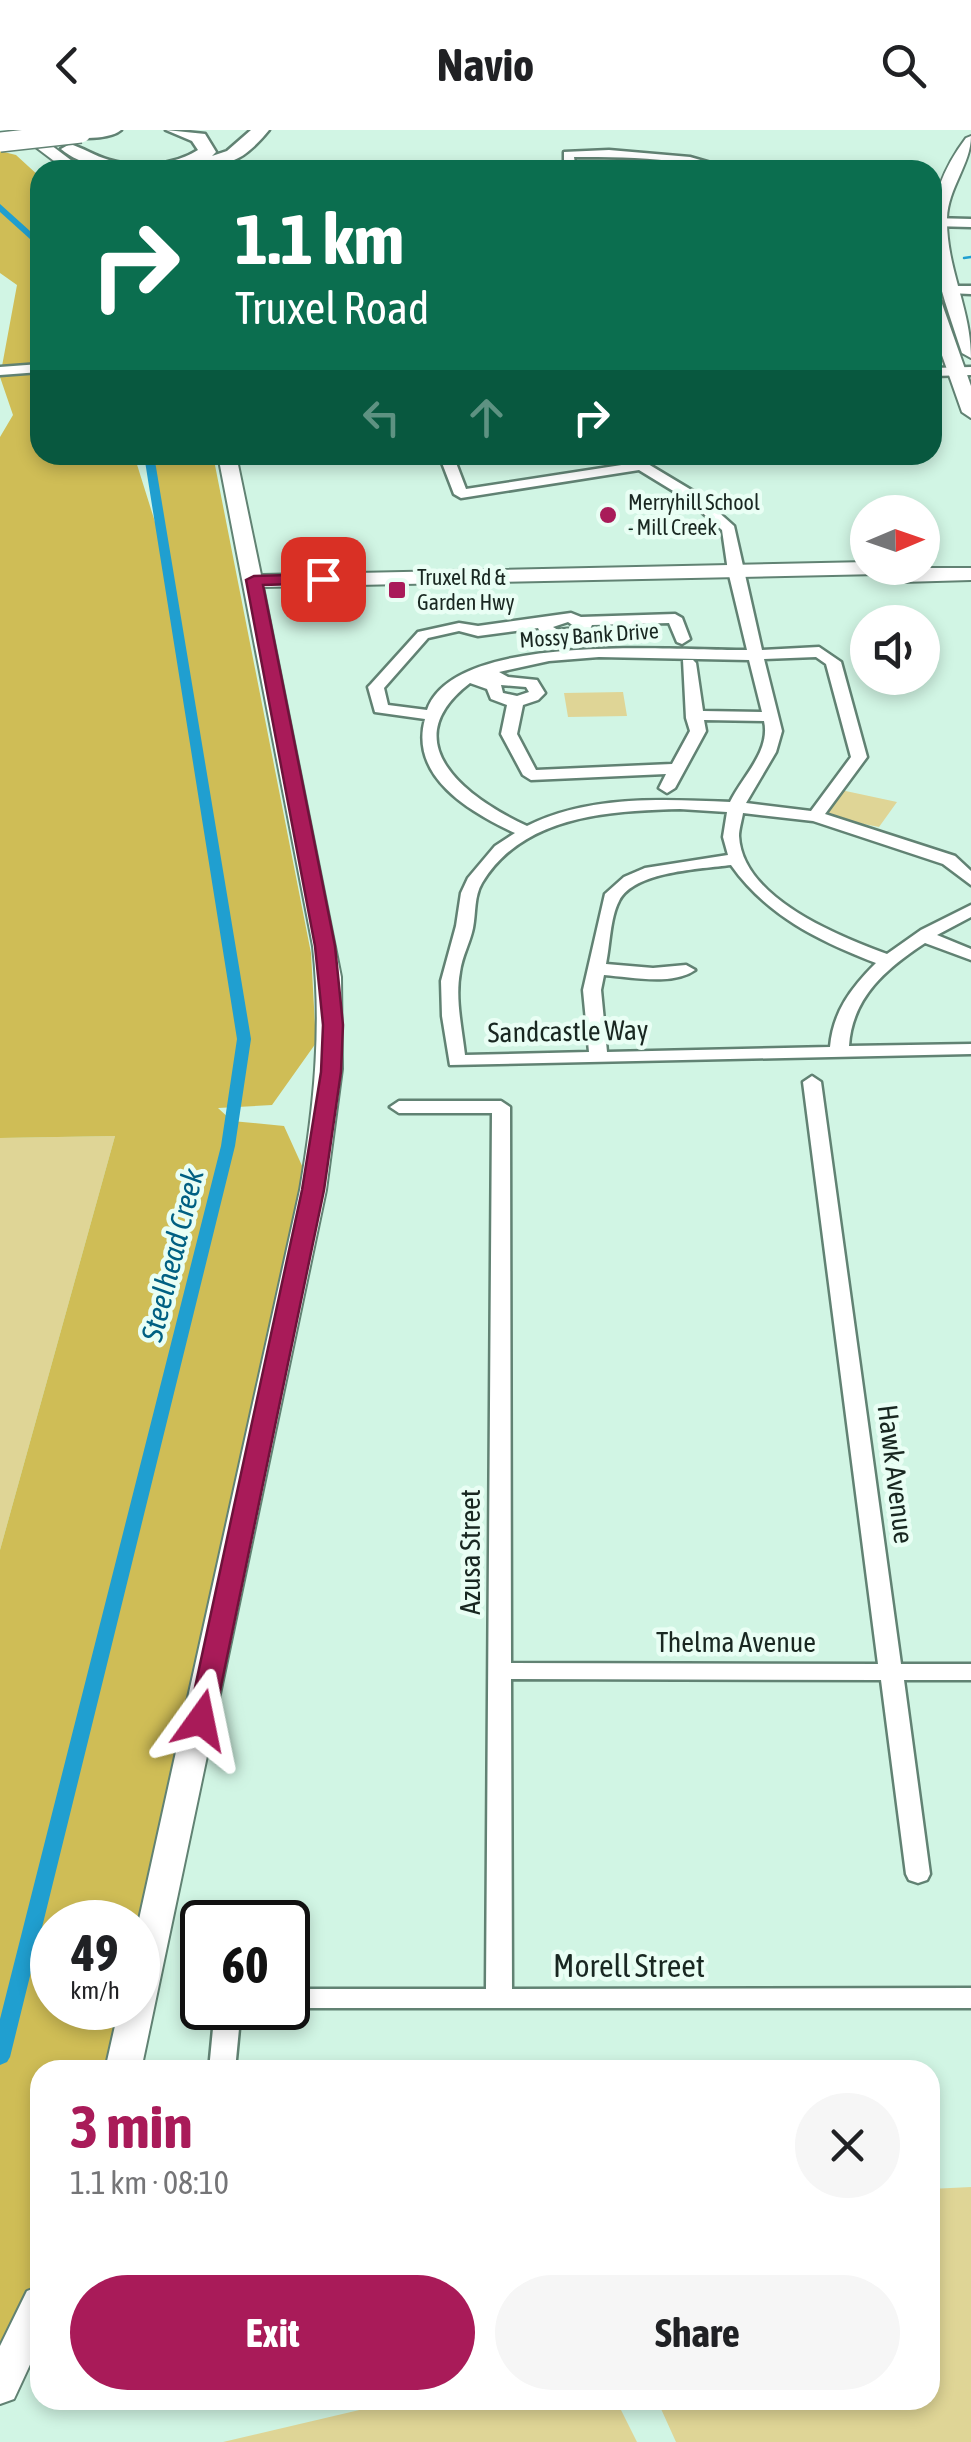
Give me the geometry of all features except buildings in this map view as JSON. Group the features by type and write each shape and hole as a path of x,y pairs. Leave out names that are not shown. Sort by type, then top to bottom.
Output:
{"highway":[{"path":"0,140 51,130"},
{"path":"0,140 114,130"},
{"path":"174,130 198,138 206,146 206,152 196,160"},
{"path":"216,160 233,154 261,130"},
{"path":"70,148 95,160"}],"main road":[{"path":"21,130 62,160"},
{"path":"42,130 83,160"},
{"path":"939,160 964,130"},
{"path":"942,187 944,177 971,141"},
{"path":"942,240 961,290 971,353"},
{"path":"942,324 963,371 971,412"},
{"path":"126,2060 247,1506 329,1102 333,1025 325,946 229,465"},
{"path":"940,565 971,564"},
{"path":"254,580 850,569"},
{"path":"940,575 971,574"},
{"path":"0,2388 30,2324"}],"street":[{"path":"569,160 568,154 687,160"},
{"path":"942,222 971,223"},
{"path":"0,371 30,369"},
{"path":"450,465 461,494 496,492 639,466 722,519 729,529 735,572 770,717 772,743 736,806 732,835 738,859 752,884 793,918 827,937 891,962"},
{"path":"529,833 487,812 445,776 429,742 432,715 381,709 376,687 423,635 459,627 478,631 557,618 675,618 682,639"},
{"path":"546,622 544,629 555,635 571,636 586,627 582,621"},
{"path":"571,636 575,654"},
{"name":"Mossy Bank Drive","path":"432,715 444,698 478,674 523,659 575,654 819,652 834,662 859,757 815,816"},
{"path":"668,788 698,731 688,663"},
{"path":"478,674 536,686 534,696 516,701 501,698 494,692 494,686 478,674"},
{"path":"516,701 509,734 531,775 676,769"},
{"path":"694,718 752,722 770,717"},
{"name":"Sandcastle Way","path":"971,880 948,860 815,816 736,806 622,806 562,820 529,833 493,857 470,890 462,939 451,971 456,1061 971,1049"},
{"path":"599,1058 592,990 606,907 619,889 644,875 667,868 738,859"},
{"path":"840,1052 840,1026 849,1002 868,980 971,910"},
{"path":"926,937 971,955"},
{"path":"595,969 653,973 686,970"},
{"name":"Hawk Avenue","path":"812,1082 918,1874"},
{"name":"Azusa Street","path":"400,1107 501,1107 499,1998"},
{"name":"Thelma Avenue","path":"500,1671 971,1672"},
{"name":"Morell Street","path":"310,1999 971,1998"},
{"path":"223,2060 226,2030"}],"shaded area":[{"path":"0,151 16,155 30,168 30,465 137,465 171,573 152,465 215,465 311,953 316,1043 272,1105 218,1108 232,1121 284,1126 313,1190 160,1903 160,1900 30,1900 30,2030 130,2030 121,2060 30,2060 30,2319 0,2380 0,1550 115,1136 0,1138 0,437 13,415 0,377 17,285 0,273"},
{"path":"623,692 627,716 568,717 564,693"},
{"path":"841,790 897,802 879,827 823,816"},
{"path":"115,1136 0,1550 0,1138"},
{"path":"971,2187 971,2442 676,2442 662,2410 940,2410 940,2189"},
{"path":"359,2410 621,2410 637,2442 223,2442"}],"waterway":[{"name":"Steelhead Creek","path":"0,207 30,236"},
{"path":"964,258 971,257"},
{"name":"Steelhead Creek","path":"0,2057 228,1146 244,1039 151,465"}],"place":[{"name":"Merryhill School - Mill Creek","path":"608,515"},
{"name":"Truxel Rd & Garden Hwy","path":"397,590"}],"route":[{"path":"201,1720 313,1190 331,1072 333,1025 325,946 254,580 323,579"}]}
